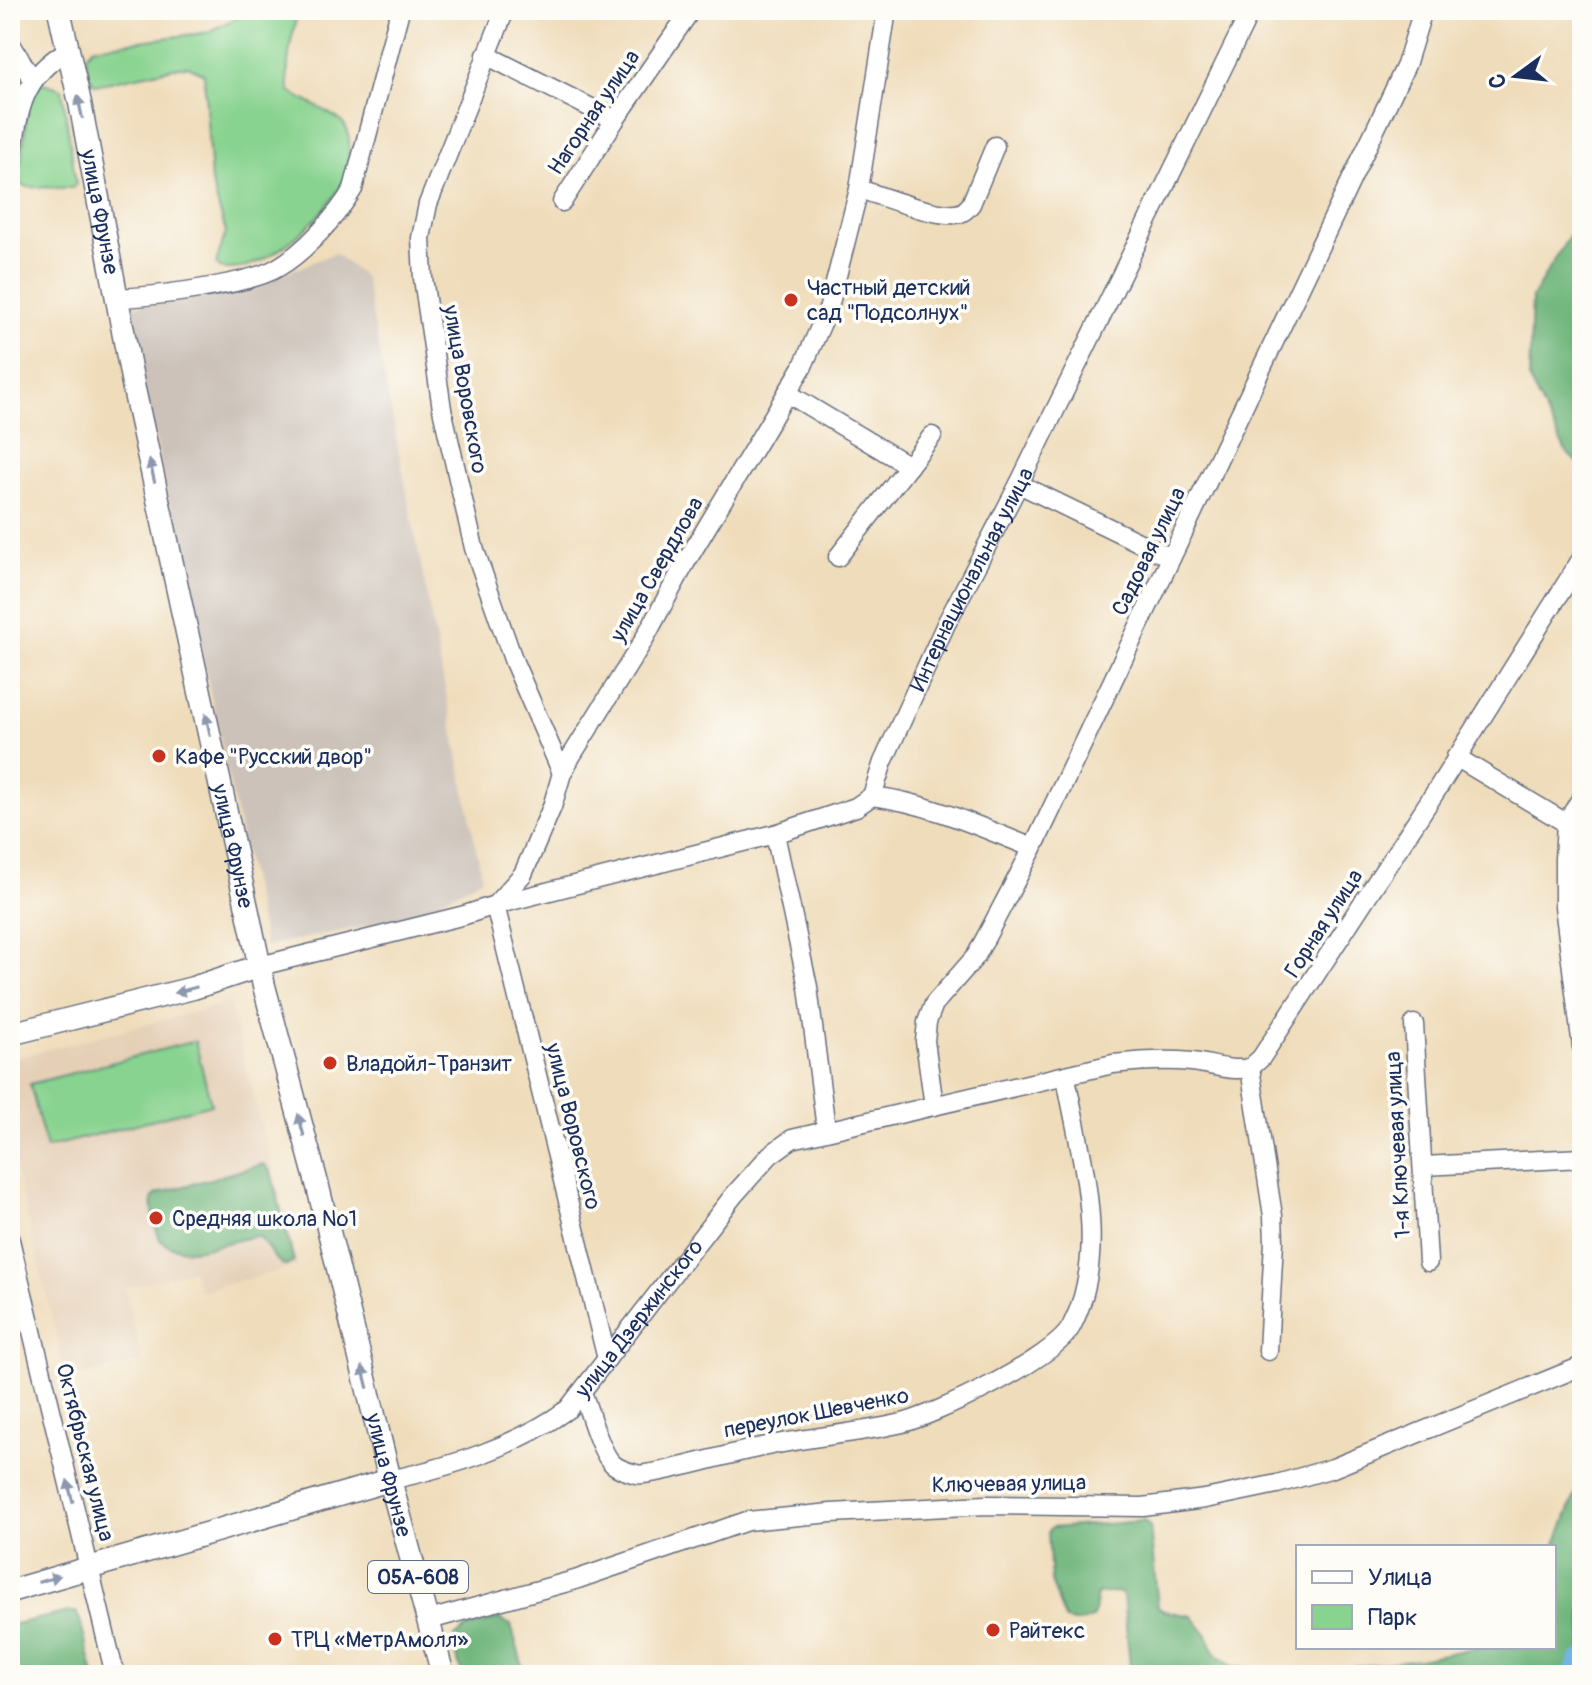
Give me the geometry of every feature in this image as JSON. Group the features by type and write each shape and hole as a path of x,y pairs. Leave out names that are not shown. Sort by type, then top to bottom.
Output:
{"main road":[{"name":"улица Фрунзе","path":"59,10 80,103 115,298 260,966 390,1480 443,1675"},
{"path":"10,1034 193,988 260,966"},
{"name":"улица Дзержинского","path":"10,1591 390,1480"}],"street":[{"path":"115,298 226,283 266,273 282,265 317,233 353,189 400,10"},
{"name":"улица Воровского","path":"505,10 423,221 423,278 442,409 474,548 514,662 562,773"},
{"name":"Нагорная улица","path":"562,202 691,10"},
{"name":"улица Свердлова","path":"495,905 527,867 562,773 642,643 686,562 802,368 829,307 859,189 887,10"},
{"name":"Интернациональная улица","path":"872,796 912,696 1251,10"},
{"name":"Садовая улица","path":"934,1106 925,1041 927,1022 934,1004 976,956 1033,848 1406,65 1423,10"},
{"path":"10,42 32,79"},
{"path":"10,173 23,97 32,79 47,62 67,51"},
{"path":"486,55 615,120"},
{"path":"859,189 940,213 956,214 965,211 971,204 995,146"},
{"path":"787,393 909,466"},
{"path":"838,557 932,436"},
{"path":"1019,484 1171,558"},
{"name":"Горная улица","path":"1250,1068 1261,1058 1295,1009 1582,558"},
{"path":"1456,757 1571,832"},
{"path":"260,966 427,926 495,905 775,834 856,807 872,796 930,807 1033,848"},
{"path":"1582,797 1571,832 1564,906 1582,1047"},
{"path":"775,834 808,987 826,1129"},
{"name":"улица Воровского","path":"495,905 607,1359"},
{"name":"1-я Ключевая улица","path":"1414,1024 1428,1262"},
{"name":"улица Дзержинского","path":"390,1480 492,1452 547,1424 568,1409 734,1195 770,1155 792,1139 1113,1064 1149,1059 1194,1062 1237,1071 1250,1068"},
{"path":"1250,1068 1273,1216 1268,1351"},
{"name":"переулок Шевченко","path":"582,1392 603,1448 613,1464 639,1475 778,1442 900,1424 935,1411 1008,1375 1049,1349 1070,1330 1082,1299 1092,1250 1066,1077"},
{"path":"1423,1166 1582,1158"},
{"name":"Октябрьская улица","path":"10,1240 115,1675"},
{"name":"Ключевая улица","path":"429,1620 575,1580 747,1521 799,1515 986,1505 1143,1507 1205,1499 1277,1484 1333,1468 1582,1366"}],"shaded area":[{"path":"335,253 365,278 482,878 408,918 265,946 127,307 264,282"},
{"name":"Средняя школа №1","path":"229,1003 298,1266 199,1291 192,1270 125,1288 142,1362 67,1380 10,1147 10,1059"}],"green space":[{"path":"252,10 298,10 288,62 290,92 343,123 349,138 347,171 321,213 290,242 254,263 220,268 216,263 226,232 211,182 204,74 188,66 178,67 96,85 89,75 86,55 93,47 211,32"},
{"path":"43,83 62,89 76,184 72,188 29,187 19,181 30,89"},
{"path":"1582,146 1582,467 1566,452 1529,380 1532,297 1577,223"},
{"path":"195,1041 211,1104 46,1148 30,1084"},
{"path":"264,1164 271,1172 294,1262 286,1266 281,1263 258,1236 195,1250 171,1247 160,1240 154,1222 152,1199 157,1194"},
{"path":"1582,1483 1582,1675 1119,1675 1126,1672 1130,1665 1123,1596 1119,1592 1097,1594 1093,1617 1068,1621 1051,1581 1048,1532 1051,1528 1144,1521 1150,1527 1158,1607 1192,1616 1207,1635 1216,1655 1232,1666 1268,1670 1327,1670 1419,1659 1469,1649 1556,1649 1556,1545"},
{"path":"76,1612 80,1620 94,1675 10,1675 10,1625"},
{"path":"498,1619 511,1625 525,1675 462,1675 455,1637 466,1628"}],"waterway":[{"path":"1576,1675 1582,1663"}],"place":[{"name":"Частный детский сад \"Подсолнух\"","path":"791,300"},
{"name":"Кафе \"Русский двор\"","path":"159,756"},
{"name":"Владойл-Транзит","path":"330,1063"},
{"name":"Средняя школа №1","path":"156,1218"},
{"name":"Райтекс","path":"993,1630"},
{"name":"ТРЦ «МетрАмолл»","path":"275,1639"}]}
